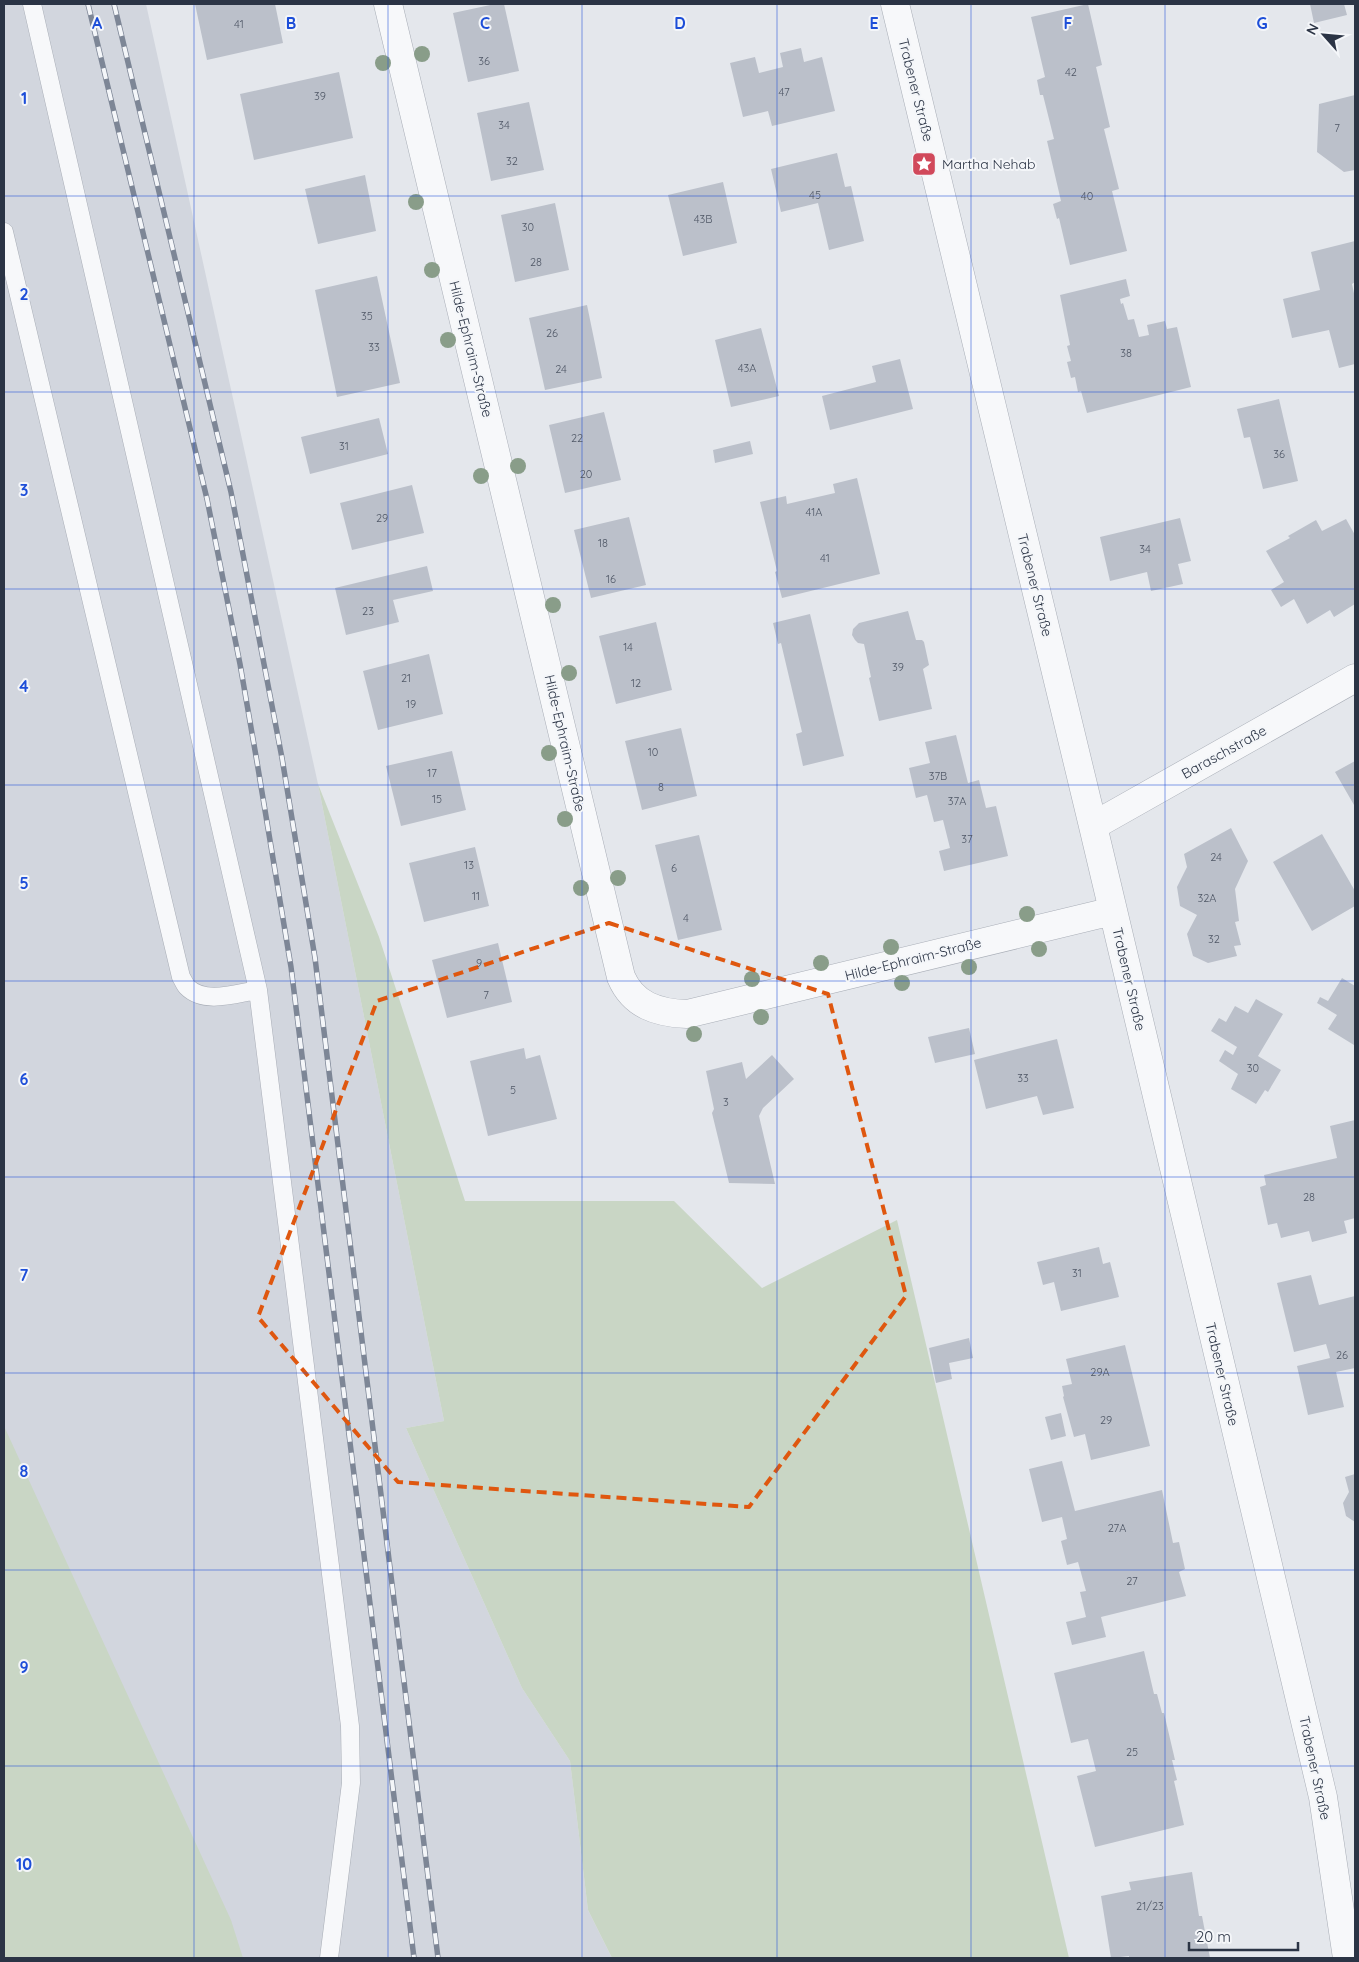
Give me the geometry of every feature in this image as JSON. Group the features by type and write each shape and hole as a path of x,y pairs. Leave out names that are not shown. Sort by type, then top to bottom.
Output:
{"street":[{"name":"Hilde-Ephraim-Straße","path":"388,4 621,977 627,990 652,1008 668,1013 687,1014 1113,911"},
{"name":"Trabener Straße","path":"895,4 1093,826 1323,1796 1347,1958"},
{"name":"Baraschstraße","path":"1093,826 1355,678"}],"lane":[{"path":"32,4 258,990 350,1726 351,1783 329,1958"},
{"path":"4,232 181,977 188,988 200,995 215,997 258,990"}],"highlighted area":[{"path":"609,923 828,994 906,1296 749,1507 398,1482 258,1317 377,1001"}],"shaded area":[{"path":"4,4 146,4 318,784 444,1421 406,1428 522,1688 570,1761 588,1910 612,1958 4,1958"}],"green space":[{"path":"318,784 379,937 465,1201 674,1201 762,1288 897,1220 1069,1958 612,1958 588,1910 570,1761 522,1688 406,1428 444,1421"},
{"path":"4,1426 231,1920 243,1958 4,1958"}],"building":[{"path":"195,4 275,4 283,43 207,60"},
{"path":"495,4 504,4 519,71 468,82 453,13"},
{"path":"1088,4 1102,65 1096,67 1110,127 1104,129 1119,189 1112,191 1127,251 1070,265 1059,218 1057,219 1053,204 1061,201 1047,141 1054,139 1043,95 1040,95 1037,80 1045,77 1031,17"},
{"path":"1310,4 1344,4 1347,15 1314,23"},
{"path":"801,48 804,62 822,57 835,111 772,126 768,111 743,117 730,63 755,57 759,73 783,67 780,53"},
{"path":"339,72 353,138 254,160 240,94"},
{"path":"1355,95 1355,170 1344,172 1317,152 1319,104"},
{"path":"529,102 544,170 491,181 477,113"},
{"path":"837,153 845,187 851,186 864,241 829,250 818,203 781,212 771,169"},
{"path":"365,175 376,231 318,244 305,189"},
{"path":"723,182 737,243 683,256 668,195"},
{"path":"555,203 569,270 515,282 501,215"},
{"path":"1355,241 1355,282 1352,284 1355,298 1355,364 1339,368 1329,330 1292,338 1283,299 1320,290 1311,252"},
{"path":"377,276 400,383 337,397 315,290"},
{"path":"1126,279 1130,296 1120,299 1128,320 1134,319 1139,337 1149,335 1147,325 1165,321 1167,329 1177,327 1191,387 1087,413 1081,391 1078,392 1075,377 1071,378 1067,362 1071,361 1067,346 1070,345 1060,295"},
{"path":"587,305 602,378 545,390 529,318"},
{"path":"761,328 779,396 731,407 715,340"},
{"path":"900,359 913,409 830,430 822,396 876,382 872,366"},
{"path":"1279,399 1298,481 1263,489 1250,437 1244,438 1237,409"},
{"path":"604,412 621,480 565,493 549,425"},
{"path":"379,418 388,454 310,474 301,437"},
{"path":"750,441 753,454 715,463 713,450"},
{"path":"857,478 880,574 782,598 760,502 786,496 787,504 835,493 833,484"},
{"path":"412,485 424,533 352,550 340,503"},
{"path":"629,517 646,585 591,598 574,530"},
{"path":"1180,518 1191,561 1178,564 1183,584 1151,591 1147,572 1110,581 1100,537"},
{"path":"1346,519 1355,535 1355,604 1334,617 1330,610 1307,624 1294,599 1281,607 1271,590 1284,582 1266,551 1290,538 1288,536 1316,520 1322,531"},
{"path":"427,566 433,591 393,600 399,622 346,635 335,588"},
{"path":"908,611 916,640 924,642 929,665 923,669 932,709 879,721 869,678 871,677 864,644 858,643 855,640 852,635 853,629 859,623"},
{"path":"810,614 844,756 803,766 796,734 802,732 781,643 778,644 773,623"},
{"path":"656,622 672,690 616,704 599,636"},
{"path":"429,654 443,714 378,730 363,671"},
{"path":"681,728 697,796 642,810 625,741"},
{"path":"956,735 968,783 979,780 986,808 996,806 1008,856 944,871 939,851 950,848 943,820 934,822 927,795 916,798 909,768 930,763 925,742"},
{"path":"452,751 466,810 401,826 386,766"},
{"path":"1355,761 1355,804 1354,805 1335,772"},
{"path":"1231,828 1248,861 1235,889 1239,921 1235,922 1241,945 1234,946 1237,956 1208,963 1193,956 1187,934 1197,915 1180,906 1177,887 1187,867 1184,854"},
{"path":"1322,834 1355,891 1355,906 1312,931 1273,862"},
{"path":"699,835 722,930 678,940 655,845"},
{"path":"475,847 489,906 424,922 409,863"},
{"path":"498,943 512,1002 447,1018 432,960"},
{"path":"1342,978 1355,986 1354,1045 1328,1029 1337,1015 1317,1003 1320,997 1328,1001"},
{"path":"1256,999 1283,1014 1258,1056 1281,1070 1268,1092 1265,1090 1256,1104 1231,1089 1238,1074 1219,1061 1225,1050 1233,1055 1237,1047 1211,1031 1219,1018 1226,1022 1235,1006 1248,1013"},
{"path":"969,1028 975,1054 935,1063 928,1037"},
{"path":"1057,1039 1074,1108 1043,1115 1037,1096 986,1109 974,1060"},
{"path":"524,1048 526,1059 540,1055 557,1119 488,1136 470,1061"},
{"path":"772,1055 794,1079 763,1108 759,1116 775,1184 729,1183 712,1113 714,1109 706,1071 742,1062 746,1079"},
{"path":"1355,1120 1355,1218 1344,1221 1347,1233 1312,1242 1309,1231 1281,1238 1277,1223 1268,1225 1260,1187 1266,1185 1264,1175 1337,1158 1330,1126"},
{"path":"1099,1247 1103,1264 1110,1262 1119,1297 1061,1311 1054,1282 1043,1285 1037,1262"},
{"path":"1311,1275 1319,1305 1355,1296 1355,1368 1336,1372 1344,1407 1308,1415 1297,1366 1330,1358 1326,1344 1294,1352 1277,1283"},
{"path":"969,1338 973,1358 949,1363 952,1379 936,1383 929,1348"},
{"path":"1125,1345 1150,1446 1091,1460 1085,1434 1074,1437 1063,1397 1062,1386 1072,1384 1066,1359"},
{"path":"1061,1413 1066,1436 1051,1440 1045,1417"},
{"path":"1062,1461 1075,1511 1162,1490 1173,1543 1179,1542 1185,1569 1179,1572 1186,1596 1101,1617 1106,1637 1072,1645 1066,1622 1086,1617 1080,1592 1086,1591 1078,1562 1067,1565 1061,1541 1067,1539 1062,1517 1042,1522 1029,1469"},
{"path":"1355,1474 1355,1522 1346,1516 1343,1503 1349,1492 1345,1477"},
{"path":"1144,1651 1154,1694 1157,1694 1162,1713 1164,1713 1175,1760 1172,1760 1177,1780 1174,1781 1184,1825 1095,1847 1077,1776 1096,1771 1088,1739 1071,1743 1054,1673"},
{"path":"1192,1872 1199,1916 1202,1916 1210,1958 1129,1958 1129,1956 1111,1958 1101,1896 1131,1890 1129,1882"}],"railway":[{"path":"88,4 207,499 240,664 257,762 291,967 414,1958"},
{"path":"114,4 231,492 282,758 315,958 438,1958"}],"place":[{"name":"Martha Nehab","path":"924,164"}]}
